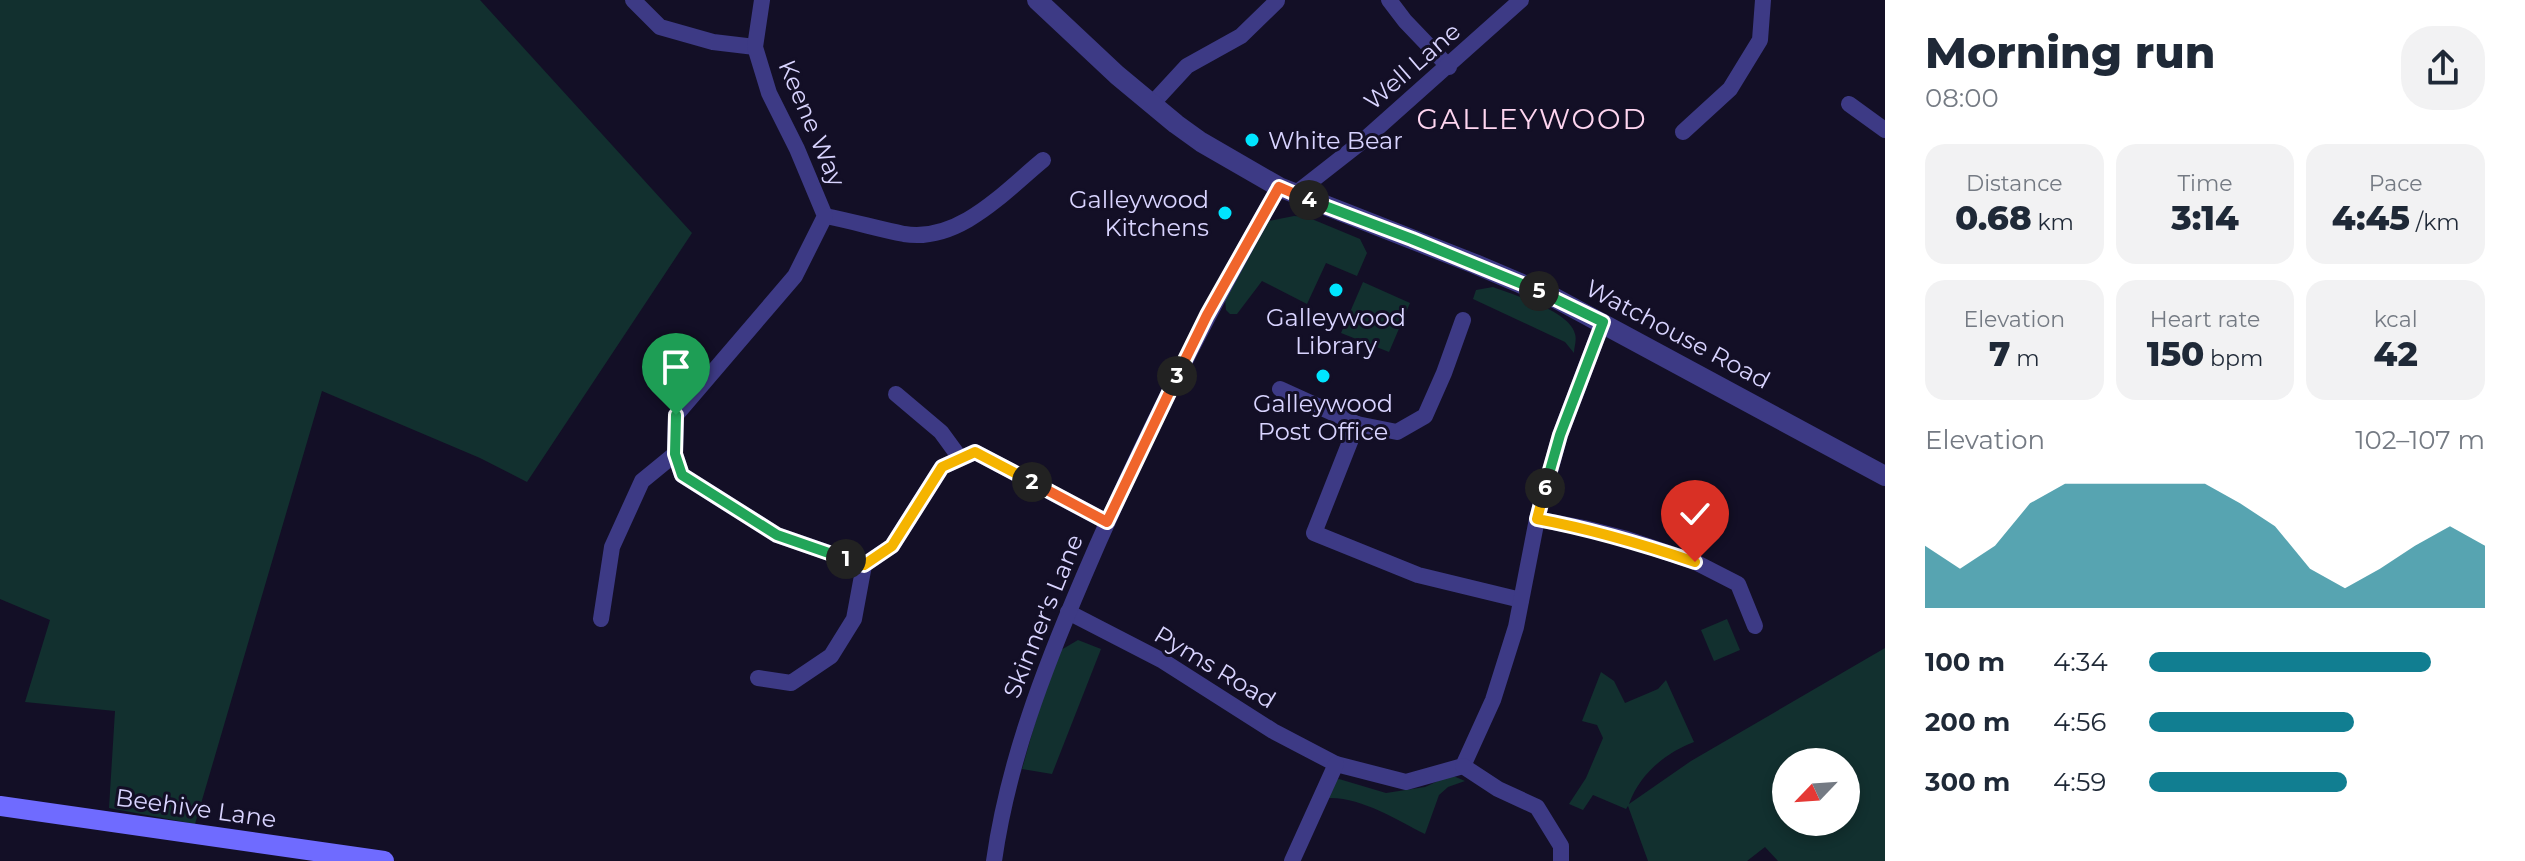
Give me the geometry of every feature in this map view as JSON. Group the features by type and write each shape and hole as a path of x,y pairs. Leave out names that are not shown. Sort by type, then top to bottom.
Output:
{"main road":[{"name":"Beehive Lane","path":"0,806 384,861"}],"street":[{"path":"633,0 660,27 713,42 755,47"},
{"name":"Keene Way","path":"675,454 676,415 795,276 825,216 769,93 755,47 762,0"},
{"name":"Watchouse Road","path":"1037,0 1151,105 1201,142 1287,191 1555,298 1885,476"},
{"path":"1389,0 1449,67"},
{"name":"Well Lane","path":"1287,191 1364,140 1521,0"},
{"path":"1683,132 1730,89 1738,77 1760,40 1763,0"},
{"path":"1151,105 1178,73 1241,36 1277,1"},
{"path":"1849,104 1885,130"},
{"path":"825,216 907,234 938,234 975,216 1043,160"},
{"name":"Skinner's Lane","path":"994,861 1010,774 1035,696 1107,522 1207,315 1287,191"},
{"path":"1280,389 1357,424 1397,432 1425,416 1463,320"},
{"path":"1561,861 1561,846 1537,807 1498,789 1463,766 1493,700 1516,627 1537,519 1560,435 1603,322"},
{"path":"896,394 941,432 960,458"},
{"path":"1357,424 1314,533 1418,575 1521,600"},
{"path":"758,678 791,683 831,656 854,619 864,565 892,546 942,467 960,458 975,452 1107,522"},
{"path":"601,619 612,547 642,481 675,454 682,475 777,535 864,565"},
{"path":"1537,519 1613,535 1695,562 1738,584 1755,626"},
{"name":"Pyms Road","path":"1068,612 1163,661 1273,731 1336,764 1406,782 1463,766"},
{"path":"1292,861 1336,764"}],"green space":[{"path":"0,0 480,0 692,233 527,482 480,458 322,391 195,824 109,808 115,711 25,702 50,620 0,599"},
{"path":"1307,217 1360,239 1367,253 1357,276 1326,263 1307,304 1262,281 1237,314 1230,314 1226,310 1225,299 1269,221"},
{"path":"1363,282 1410,303 1389,352 1341,333"},
{"path":"1493,287 1540,305 1563,318 1575,334 1574,353 1565,342 1473,299 1476,290"},
{"path":"1727,619 1740,650 1714,661 1701,630"},
{"path":"1078,640 1101,649 1052,774 1022,769 1039,709 1061,650"},
{"path":"1885,648 1885,861 1778,861 1765,847 1747,861 1648,861 1628,806 1626,809 1593,795 1583,810 1569,804 1586,778 1603,738 1597,725 1582,721 1601,672 1614,681 1625,703 1658,689 1666,680 1694,742 1654,766 1633,793 1629,804 1691,761"},
{"path":"1451,775 1465,781 1448,787 1439,795 1425,834 1365,805 1327,798 1327,784 1339,779 1386,793 1425,787"}],"place":[{"name":"White Bear","path":"1252,140"},
{"name":"Galleywood Kitchens","path":"1225,213"},
{"name":"Galleywood Library","path":"1336,290"},
{"name":"Galleywood Post Office","path":"1323,376"}],"district":[{"name":"GALLEYWOOD","path":"1532,119"}],"route":[{"path":"676,415 675,454 682,475 777,535 864,565 892,546 942,467 975,452 1107,522 1207,315 1279,187 1475,264 1603,322 1560,435 1537,519 1627,539 1695,562"}]}
